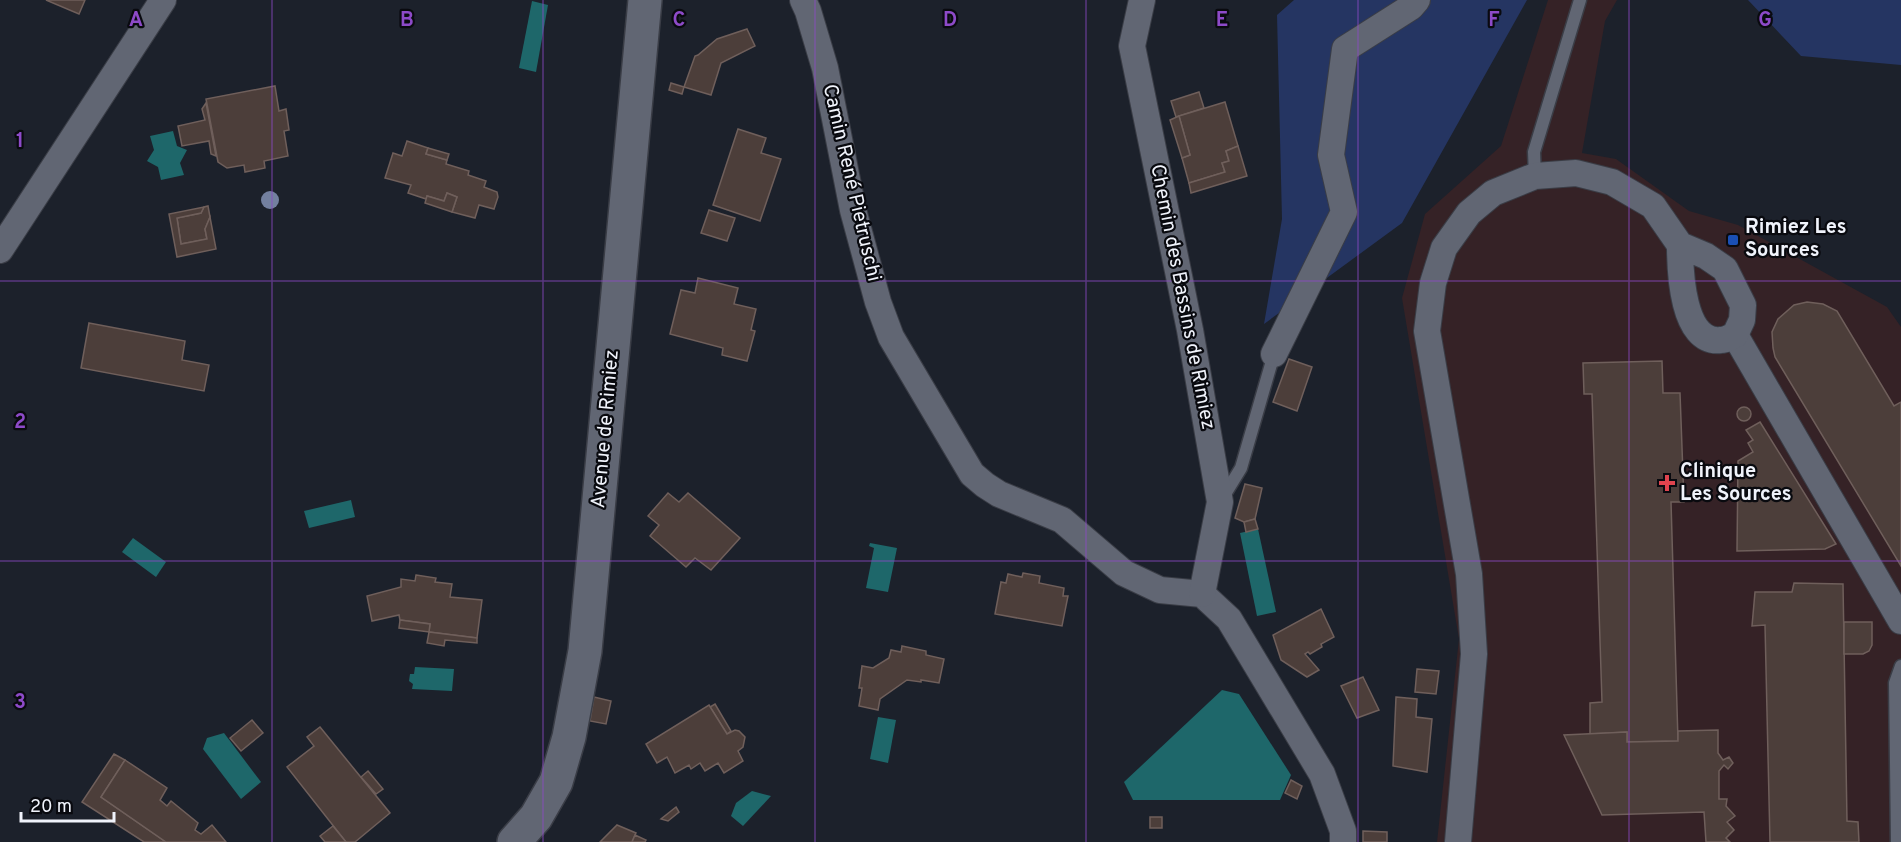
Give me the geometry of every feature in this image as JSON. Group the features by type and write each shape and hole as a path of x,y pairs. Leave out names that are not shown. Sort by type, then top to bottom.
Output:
{"street":[{"path":"0,250 163,0"},
{"name":"Avenue de Rimiez","path":"514,842 536,817 556,782 571,727 585,651 645,0"},
{"name":"Camin René Pietruschi","path":"803,0 825,68 853,210 878,302 891,337 972,474 999,494 1062,520 1124,573 1160,590 1202,594"},
{"name":"Chemin des Bassins de Rimiez","path":"1142,0 1132,46 1190,330 1220,502 1202,594"},
{"path":"1274,354 1344,212 1331,155 1345,49 1411,7 1417,0"},
{"path":"1458,842 1474,654 1469,574 1427,332 1433,283 1444,248 1470,213 1493,193 1535,176 1576,173 1612,182 1653,206 1680,245 1706,256 1725,269 1743,305 1742,320 1735,335 1722,340 1713,340 1699,334 1686,307 1680,274 1680,245"},
{"path":"1735,335 1901,621"},
{"path":"1202,594 1229,619 1322,774 1343,831 1343,842"}],"lane":[{"path":"1535,176 1534,152 1580,0"},
{"path":"1220,502 1241,468 1274,354"},
{"path":"1898,842 1895,683 1901,666"}],"shaded area":[{"path":"1294,0 1527,0 1402,223 1264,324 1282,219 1277,15"},
{"name":"Clinique Les Sources","path":"1548,0 1617,0 1605,21 1582,153 1616,159 1689,211 1738,225 1887,307 1901,327 1901,842 1437,842 1459,639 1402,298 1425,214 1501,146"},
{"path":"1748,0 1901,0 1901,65 1801,56"},
{"path":"532,1 548,5 536,72 519,68"},
{"path":"173,131 177,146 187,150 180,163 184,175 161,180 158,167 147,161 154,150 150,136"},
{"path":"351,500 355,517 309,528 304,511"},
{"path":"1258,529 1276,612 1257,616 1240,533"},
{"path":"133,538 166,562 156,577 122,552"},
{"path":"870,543 897,548 888,592 866,588 874,548 869,546"},
{"path":"415,667 454,669 452,691 412,689 413,684 409,681 410,674 414,674"},
{"path":"1222,690 1239,694 1291,775 1280,800 1133,800 1124,782"},
{"path":"878,717 896,720 888,763 870,759"},
{"path":"224,733 261,782 241,799 203,749 207,738"},
{"path":"752,791 771,796 743,826 731,816 736,803"}],"building":[{"path":"46,0 85,0 79,14"},
{"path":"747,29 755,46 721,63 711,95 684,87 695,56 717,39"},
{"path":"671,83 684,87 682,94 669,90"},
{"path":"275,86 279,111 286,109 289,130 284,131 288,156 264,161 265,168 245,172 244,165 227,168 218,162 206,99"},
{"path":"1199,92 1204,108 1176,117 1171,101"},
{"path":"1225,102 1238,146 1226,151 1229,161 1222,163 1225,172 1189,183 1182,158 1190,155 1179,116"},
{"path":"206,103 216,156 211,154 209,141 182,146 178,126 205,120 202,109"},
{"path":"1179,116 1190,155 1182,158 1170,120"},
{"path":"738,129 766,138 761,153 781,159 760,221 713,205"},
{"path":"407,141 428,148 426,154 447,160 446,164 469,171 468,175 486,181 484,187 497,192 498,197 494,209 479,205 475,218 452,212 457,197 447,193 444,201 427,196 426,199 408,193 411,185 385,178 393,153 402,156"},
{"path":"1238,146 1247,176 1191,193 1189,183 1225,172 1222,163 1229,161 1226,151"},
{"path":"428,148 449,154 447,160 426,154"},
{"path":"447,193 457,197 452,212 425,203 427,196 444,201"},
{"path":"208,206 210,217 205,229 207,239 181,244 177,218 201,213 204,207"},
{"path":"204,207 201,213 177,218 181,244 207,239 205,229 210,217 216,249 177,257 169,214"},
{"path":"709,210 735,218 727,241 701,233"},
{"path":"698,278 738,288 734,304 756,309 751,330 755,331 747,361 722,355 723,348 670,334 681,290 695,293"},
{"path":"1807,302 1823,304 1837,311 1894,406 1901,402 1901,566 1775,357 1772,332 1778,319 1794,305"},
{"path":"89,323 185,341 182,360 209,365 204,391 81,368"},
{"path":"1289,359 1312,367 1297,411 1273,402"},
{"path":"1662,361 1663,393 1680,393 1684,502 1671,502 1678,741 1627,742 1627,732 1590,734 1590,703 1602,702 1592,394 1584,394 1583,363"},
{"path":"1744,407 1749,409 1751,414 1749,419 1744,421 1739,419 1737,414 1739,409"},
{"path":"1760,422 1836,544 1825,549 1737,551 1738,461 1753,452 1748,443 1753,440 1746,430"},
{"path":"1245,484 1262,488 1255,519 1244,522 1235,518"},
{"path":"668,493 679,502 688,493 740,538 711,570 695,558 686,567 650,536 659,525 648,516"},
{"path":"1255,519 1258,529 1246,532 1244,522"},
{"path":"1023,573 1040,576 1039,583 1064,588 1063,596 1068,596 1062,626 995,614 1001,582 1006,583 1008,574 1022,577"},
{"path":"416,575 436,578 435,582 452,584 450,597 482,600 477,638 429,632 430,624 400,620 399,615 372,621 367,596 401,587 401,579 415,581"},
{"path":"1794,583 1843,584 1847,821 1858,822 1859,842 1770,842 1765,625 1752,626 1755,592 1792,592"},
{"path":"1321,609 1334,637 1321,644 1322,647 1310,654 1308,652 1305,654 1319,670 1307,677 1281,660 1273,635"},
{"path":"400,620 430,624 429,632 399,628"},
{"path":"1844,622 1872,622 1872,645 1869,651 1863,654 1844,654"},
{"path":"429,632 477,638 477,643 445,640 444,646 427,643"},
{"path":"902,646 926,651 926,655 944,659 939,683 907,680 880,699 878,710 859,706 862,666 873,668 889,658 891,650 901,652"},
{"path":"1417,669 1439,671 1436,694 1415,692"},
{"path":"1363,677 1379,710 1357,718 1341,686"},
{"path":"594,697 611,701 606,724 590,721"},
{"path":"1396,697 1417,699 1416,717 1432,719 1427,772 1393,766"},
{"path":"715,704 731,731 727,734 710,707"},
{"path":"709,705 727,734 735,730 745,737 743,747 738,751 743,761 724,773 718,763 705,771 700,763 691,769 689,765 675,773 667,757 657,763 646,744"},
{"path":"252,720 263,733 241,751 230,738"},
{"path":"320,727 390,813 355,842 346,842 287,767 314,746 307,737"},
{"path":"1718,730 1718,753 1723,760 1729,757 1733,763 1728,769 1724,765 1719,771 1719,799 1727,799 1726,806 1735,816 1727,822 1734,830 1726,838 1730,842 1706,842 1704,812 1602,815 1564,735 1627,732 1627,742 1678,741 1678,731"},
{"path":"114,754 125,760 101,797 166,842 144,842 82,802"},
{"path":"125,760 167,788 160,800 167,806 171,801 198,823 195,830 201,834 212,825 226,842 166,842 101,797"},
{"path":"368,771 383,789 376,794 361,777"},
{"path":"1291,780 1302,786 1297,799 1285,793"},
{"path":"676,807 679,812 668,821 661,819"},
{"path":"1150,817 1162,817 1162,828 1150,828"},
{"path":"617,825 636,833 632,842 600,842"},
{"path":"333,826 346,842 325,842 320,836"},
{"path":"1363,831 1387,832 1387,842 1363,842"},
{"path":"635,835 646,840 645,842 632,842"}],"place":[{"name":"Rimiez Les Sources","path":"1733,240"},
{"name":"Clinique Les Sources","path":"1667,483"}]}
